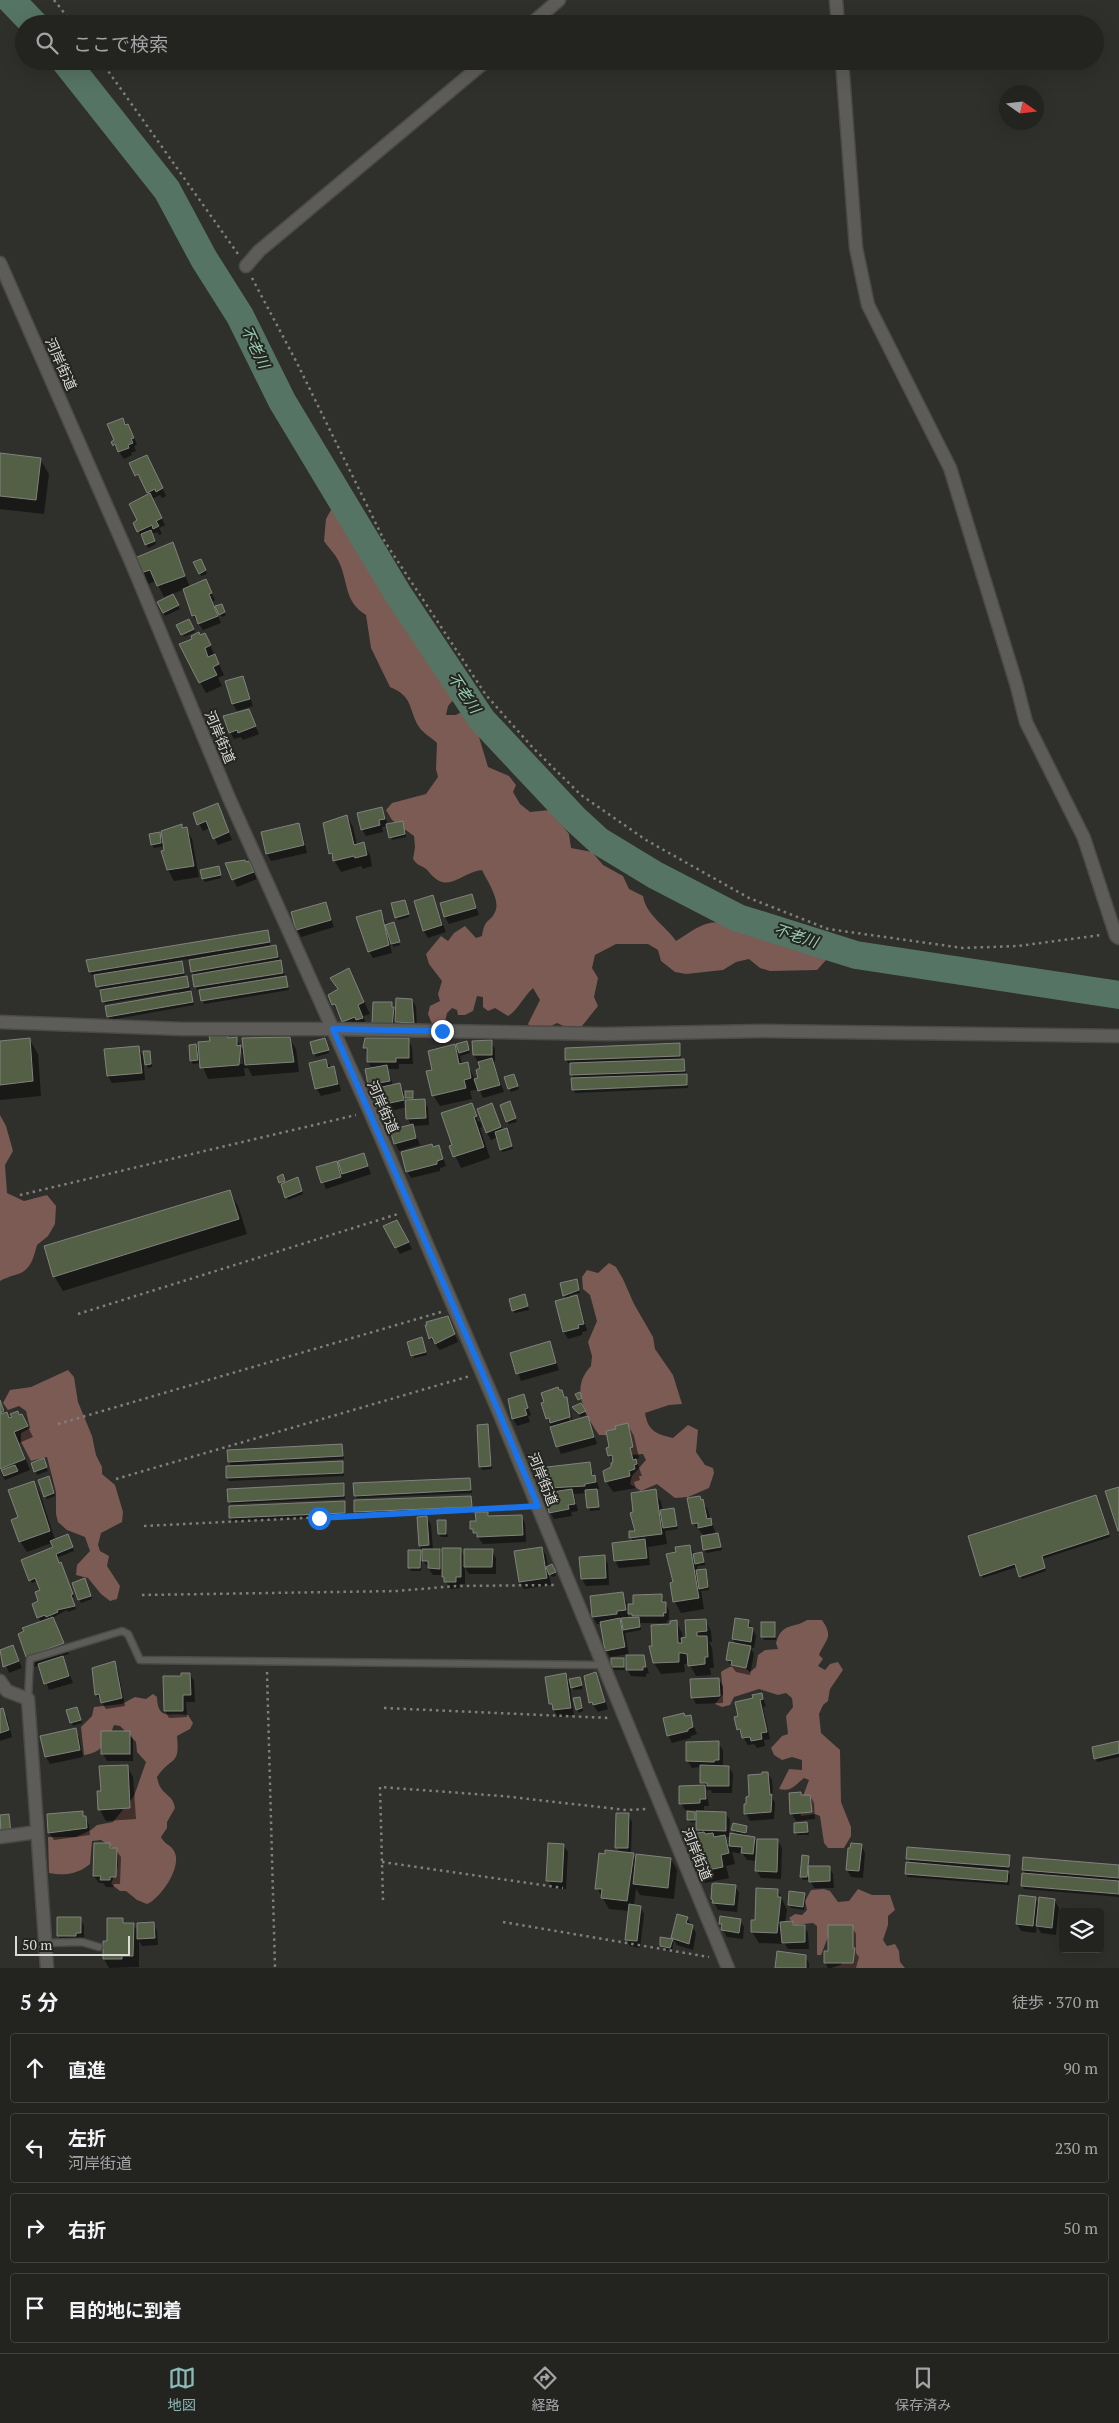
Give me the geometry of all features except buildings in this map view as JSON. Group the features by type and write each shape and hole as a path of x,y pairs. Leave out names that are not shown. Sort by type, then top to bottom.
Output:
{"street":[{"path":"542,15 559,0"},
{"path":"836,0 837,15"},
{"path":"246,266 259,251 475,70"},
{"path":"843,70 856,248 868,305 950,468 1013,673 1026,722 1084,838 1117,935"},
{"name":"河岸街道","path":"0,263 132,564 229,798 370,1112 482,1372 726,1964"},
{"path":"0,1022 183,1029 333,1029 605,1034 761,1031 1119,1036"},
{"path":"0,1682 7,1691 28,1699 45,1943 49,1968"},
{"path":"0,1837 37,1832"}],"lane":[{"path":"28,1699 30,1659 122,1631 128,1634 140,1660 604,1666"},
{"path":"45,1943 82,1942 99,1947"}],"path":[{"path":"54,0 65,15"},
{"path":"107,70 246,266 297,363 386,542 486,696 581,795 646,840 749,898 828,929 963,948 1018,946 1117,935"},
{"path":"20,1196 370,1112"},
{"path":"78,1314 412,1210"},
{"path":"58,1424 454,1308"},
{"path":"116,1479 482,1372"},
{"path":"144,1526 538,1506"},
{"path":"142,1595 397,1592 456,1586 570,1585"},
{"path":"267,1662 275,1968"},
{"path":"384,1708 625,1718"},
{"path":"384,1900 380,1787 502,1796 626,1810 662,1808"},
{"path":"382,1862 563,1888"},
{"path":"503,1922 726,1964"}],"shaded area":[{"path":"332,508 342,517 400,612 423,638 425,648 449,683 455,698 448,706 446,715 456,715 465,710 476,727 488,767 509,776 516,785 513,792 520,804 530,812 550,810 569,834 571,848 592,852 603,865 623,876 629,889 643,896 648,909 676,941 698,927 713,922 729,925 737,931 750,929 763,918 772,920 780,936 789,939 800,933 813,938 814,948 826,960 817,970 770,971 760,968 749,959 736,962 723,970 686,974 675,972 661,961 658,950 648,944 616,944 595,955 592,968 598,978 594,997 598,1006 582,1026 570,1029 557,1023 547,1028 531,1028 528,1024 540,1000 533,988 508,1016 495,1008 488,1011 483,1007 483,997 477,996 473,1011 465,1015 458,1015 457,1010 452,1008 447,1013 445,1022 432,1024 428,1014 430,1006 440,1001 438,994 442,981 429,964 426,954 441,936 448,941 454,933 465,926 476,938 482,936 486,923 495,912 495,896 482,870 454,881 442,882 435,878 413,859 414,836 392,820 386,810 392,803 426,794 438,777 436,769 437,743 419,727 407,699 390,687 371,648 366,615 353,603 338,560 324,541 326,519"},
{"path":"0,1115 6,1126 13,1151 5,1165 7,1193 24,1201 47,1195 56,1206 55,1224 48,1236 37,1245 28,1267 25,1271 0,1281"},
{"path":"609,1263 616,1267 623,1279 634,1304 653,1337 655,1349 673,1375 682,1404 669,1405 645,1413 648,1424 657,1433 673,1438 688,1425 698,1430 696,1452 705,1465 713,1468 714,1473 709,1488 688,1497 675,1498 657,1484 641,1491 630,1484 632,1476 646,1460 643,1454 632,1455 618,1439 599,1435 584,1409 580,1392 581,1383 591,1366 592,1356 588,1342 597,1321 590,1295 583,1289 582,1277 587,1270 598,1273"},
{"path":"68,1370 74,1377 78,1402 92,1436 96,1455 102,1467 102,1474 115,1485 123,1512 122,1522 101,1533 98,1545 100,1551 109,1556 107,1566 120,1586 117,1599 110,1601 101,1594 88,1578 76,1575 77,1565 90,1551 85,1537 67,1530 58,1522 56,1492 47,1457 31,1461 21,1442 21,1433 30,1428 26,1411 19,1406 8,1410 3,1403 10,1390 31,1387"},
{"path":"807,1620 822,1620 828,1631 828,1638 819,1655 823,1659 818,1666 825,1670 830,1664 838,1662 843,1670 830,1689 828,1701 823,1705 819,1714 821,1733 840,1750 841,1802 851,1827 851,1836 844,1848 828,1848 824,1843 820,1816 815,1814 801,1816 799,1807 809,1780 804,1778 790,1789 779,1789 789,1769 802,1770 802,1760 792,1757 782,1760 774,1755 771,1748 782,1736 788,1734 786,1716 793,1707 792,1698 786,1693 778,1695 759,1689 734,1697 730,1705 722,1707 715,1704 723,1694 721,1672 739,1666 750,1672 756,1667 758,1655 765,1650 778,1649 776,1643 781,1632"},
{"path":"153,1694 157,1697 158,1705 163,1713 188,1715 193,1723 190,1729 177,1736 176,1757 157,1777 161,1788 174,1803 175,1808 161,1837 174,1851 176,1865 164,1889 153,1901 147,1904 137,1900 126,1891 120,1891 111,1884 118,1866 117,1851 101,1840 92,1841 90,1864 81,1870 71,1873 49,1873 48,1837 76,1837 97,1825 113,1822 134,1796 146,1762 137,1752 136,1742 120,1726 114,1725 100,1749 84,1755 81,1727 92,1716 94,1707 122,1704 135,1697 146,1699"},
{"path":"824,1889 830,1891 838,1902 849,1901 858,1889 872,1895 890,1895 895,1910 888,1916 888,1925 883,1940 887,1946 895,1944 899,1951 900,1962 905,1968 831,1968 841,1965 844,1961 830,1932 821,1955 817,1955 817,1926 813,1923 795,1925 789,1918 795,1914 802,1915 807,1910 805,1901 811,1890"}],"waterway":[{"name":"不老川","path":"11,0 25,15"},
{"name":"不老川","path":"72,70 167,190 204,259 240,316 282,401 398,594 482,720 575,819 599,841 655,875 738,918 856,955 1119,995"}],"route":[{"path":"319,1518 538,1506 333,1029 442,1031"}]}
